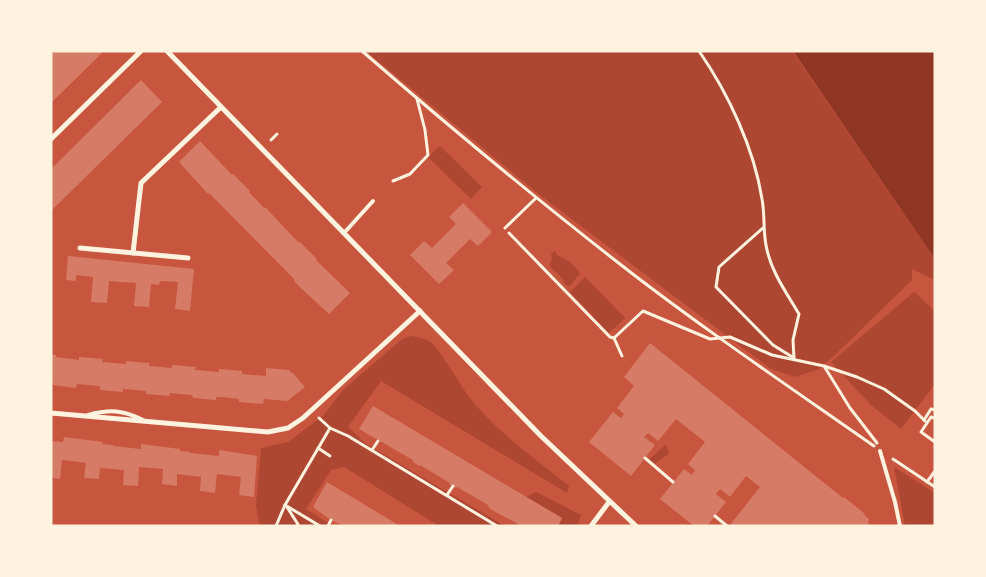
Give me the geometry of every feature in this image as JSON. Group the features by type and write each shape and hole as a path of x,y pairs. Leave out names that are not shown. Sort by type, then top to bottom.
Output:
{"street":[{"path":"51,139 141,51"},
{"path":"167,51 542,436 636,526"},
{"path":"133,253 141,184 221,107"},
{"path":"80,248 188,258"},
{"path":"51,413 268,432 288,428 311,411 420,310"},
{"path":"591,526 609,502"}],"lane":[{"path":"344,233 373,201"},
{"path":"880,450 900,526"}],"path":[{"path":"362,51 536,198 617,262 720,338 935,487"},
{"path":"699,51 714,74 744,135 762,199 766,245 776,276 799,314 793,340 794,358"},
{"path":"393,181 410,174 428,155 425,130 416,98"},
{"path":"272,140 277,134"},
{"path":"505,228 536,198"},
{"path":"764,226 719,267 716,287 773,345 794,358"},
{"path":"509,233 590,318 610,337 614,338 622,356"},
{"path":"614,338 643,311 710,339 730,337 772,355 794,358 857,377 884,390 915,411 925,421"},
{"path":"824,366 850,408 874,438 880,450"},
{"path":"935,410 931,409 920,432 935,442"},
{"path":"311,411 330,428 372,450 498,526"},
{"path":"925,421 931,417 934,418"},
{"path":"276,526 285,504 330,428"},
{"path":"372,450 378,441"},
{"path":"318,448 330,456"},
{"path":"645,458 673,482"},
{"path":"927,482 935,470"},
{"path":"447,496 453,486"},
{"path":"285,504 300,526"},
{"path":"285,504 320,526"},
{"path":"715,516 727,526"},
{"path":"328,526 331,520"}],"shaded area":[{"path":"366,51 792,51 935,259 935,276 932,279 912,269 912,280 819,369 795,377 771,369 537,193"},
{"path":"793,51 935,51 935,259"},
{"path":"440,146 482,187 471,199 428,157"},
{"path":"555,251 558,256 579,271 580,274 569,287 551,268 551,254"},
{"path":"585,277 625,318 609,333 570,292"},
{"path":"914,292 935,311 935,384 901,429 871,405 831,362"},
{"path":"411,336 429,341 433,345 467,394 489,420 569,486 567,493 381,381 348,427 366,444 505,526 439,526 344,467 331,470 306,509 333,526 260,526 256,506 261,448 288,442 323,416 343,390 402,339"},
{"path":"666,445 669,454 653,464 647,460 653,457"},
{"path":"894,467 935,493 935,526 905,526"},
{"path":"536,492 581,515 578,526 558,526 562,518 526,497"}],"building":[{"path":"55,51 104,51 51,103 51,55"},
{"path":"141,80 162,102 51,211 51,169"},
{"path":"200,141 250,191 264,208 350,293 329,314 208,194 179,162"},
{"path":"463,203 492,232 478,246 470,239 446,263 454,270 439,284 410,255 424,241 432,248 456,224 449,217"},
{"path":"68,256 194,269 190,311 175,309 178,282 160,281 159,285 151,284 149,307 134,306 136,283 109,281 107,303 91,302 93,277 76,275 76,281 66,280"},
{"path":"650,343 865,514 869,519 868,526 732,526 730,525 760,487 746,476 730,497 720,489 716,494 726,502 707,526 694,526 660,499 684,469 692,475 695,470 688,464 705,442 676,419 658,441 648,433 644,437 655,445 631,476 589,442 613,412 621,418 624,414 617,408 634,386 624,377"},
{"path":"51,354 56,355 56,357 79,360 79,357 103,359 102,362 126,364 126,361 149,363 149,366 172,368 172,365 196,367 195,370 219,372 219,369 231,370 242,371 242,374 266,376 266,368 290,370 305,387 287,401 264,399 263,404 239,402 239,399 221,397 216,397 216,400 170,393 169,396 123,389 123,392 100,390 100,386 77,384 76,388 53,385 51,382"},
{"path":"373,406 562,518 558,526 522,526 490,509 488,505 449,484 419,466 413,460 359,429"},
{"path":"64,437 141,449 141,444 219,456 219,450 257,456 254,497 239,495 241,477 217,474 215,493 200,491 201,477 177,474 177,486 162,484 163,469 139,467 138,486 123,485 124,470 100,468 99,479 84,478 86,463 62,460 60,479 51,478 51,441 63,442"},
{"path":"327,482 400,526 344,526 331,520 313,507"}]}
